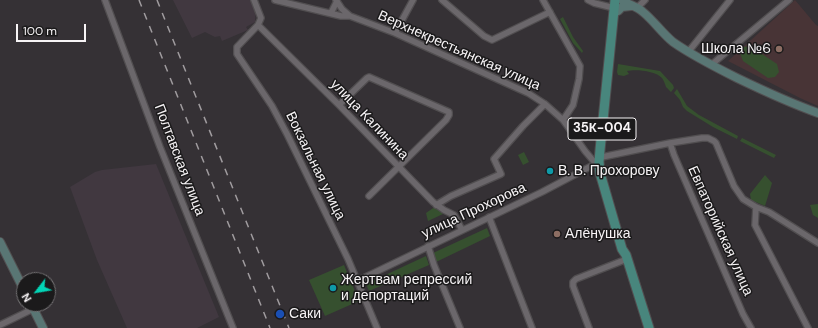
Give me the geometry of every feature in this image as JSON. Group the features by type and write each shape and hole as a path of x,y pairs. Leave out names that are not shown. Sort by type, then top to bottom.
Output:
{"main road":[{"name":"35К-004","path":"620,0 615,6 599,158 626,247 626,257 649,328"}],"street":[{"name":"Полтавская улица","path":"105,0 160,147 233,328"},
{"path":"254,0 261,18 258,25"},
{"name":"Верхнекрестьянская улица","path":"275,0 341,16 350,16"},
{"path":"395,33 413,0"},
{"path":"442,0 484,36 492,40 549,11"},
{"path":"543,0 580,66 579,79 573,105 563,120"},
{"path":"588,0 594,3 622,7 634,7 645,0"},
{"path":"620,0 643,12 674,42 711,65 777,97 818,114"},
{"path":"689,51 730,0"},
{"path":"711,65 789,0"},
{"path":"331,13 337,1"},
{"name":"Верхнекрестьянская улица","path":"337,1 342,9 350,16 395,33 528,93 545,104 563,120 585,151 599,158"},
{"name":"улица Калинина","path":"258,25 436,204 454,215 462,230"},
{"name":"Вокзальная улица","path":"258,25 237,47 237,54 272,106 305,170 357,281 377,328"},
{"path":"339,105 369,77 449,112 446,120 368,196"},
{"path":"436,204 501,174 494,158 545,104"},
{"path":"585,151 599,158 670,143 702,138 714,140 718,146 738,194 745,201 769,212 818,243"},
{"name":"Евпаторийская улица","path":"670,143 743,314 751,328"},
{"name":"улица Прохорова","path":"357,281 542,192 599,158"},
{"path":"756,207 756,225 808,328"},
{"path":"489,217 532,328"},
{"path":"428,246 434,265 460,328"},
{"path":"1,247 16,275"},
{"path":"589,328 573,286 573,282 576,279 626,257"},
{"path":"0,325 22,312"},
{"path":"35,312 43,328"}],"shaded area":[{"path":"173,0 251,0 256,10 255,22 246,27 248,30 222,41 220,36 215,37 205,32 192,38"},
{"name":"Школа №6","path":"795,0 818,26 818,106 728,61"},
{"path":"156,164 219,317 197,328 127,328 97,260 70,187 95,172 102,170"}],"green space":[{"path":"563,17 573,37 583,51 582,53 573,43 560,19"},
{"path":"750,46 777,64 779,72 775,77 768,78 743,61 740,53 743,47"},
{"path":"618,64 660,71 674,88 671,92 666,87 662,78 651,72 631,70 627,71 629,74 624,76 618,75"},
{"path":"677,89 687,106 699,115 738,136 737,139 713,127 687,111 674,93"},
{"path":"742,138 776,155 774,158 740,141"},
{"path":"524,152 529,162 523,165 518,155"},
{"path":"765,175 772,183 765,206 751,200 750,194"},
{"path":"818,204 818,218 813,215 810,205"},
{"path":"436,206 443,214 428,221 426,213"},
{"path":"487,228 490,236 436,262 433,253"},
{"path":"426,256 429,265 369,291 366,284"},
{"path":"344,265 359,301 325,316 309,280"}],"railway":[{"path":"139,0 270,328"},
{"path":"157,0 289,328"}],"place":[{"name":"Школа №6","path":"779,49"},
{"name":"В. В. Прохорову","path":"550,171"},
{"name":"Алёнушка","path":"557,234"},
{"name":"Жертвам репрессий и депортаций","path":"333,288"},
{"name":"Саки","path":"280,314"}]}
